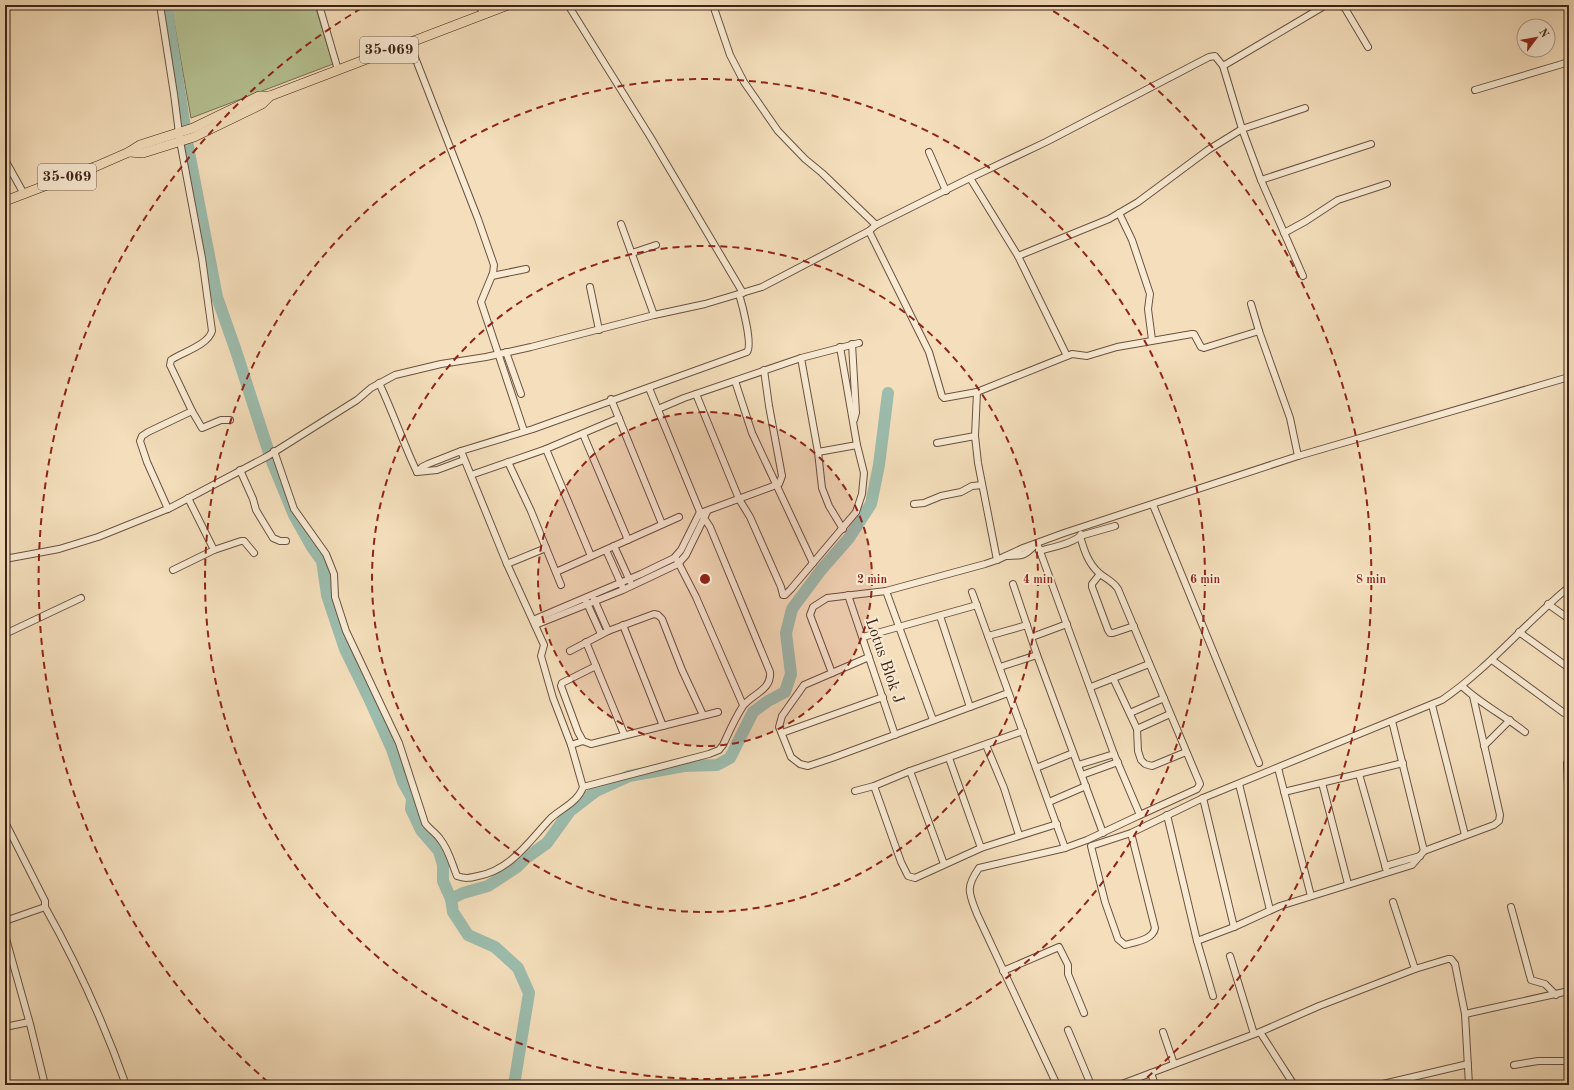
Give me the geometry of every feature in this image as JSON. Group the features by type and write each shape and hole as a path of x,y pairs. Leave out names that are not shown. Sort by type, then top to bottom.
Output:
{"main road":[{"name":"35-069","path":"5,201 97,166 129,152 143,153 181,136 194,132 259,96 270,96 508,5"}],"street":[{"path":"160,5 202,258 212,331 211,336 204,342 171,360 170,365 192,411 202,428 221,420 230,420"},
{"path":"319,5 338,70"},
{"path":"479,5 484,14"},
{"path":"417,472 422,467 460,451 524,431 611,399 649,388 749,351 741,293 655,145 568,5"},
{"path":"722,5 714,6 730,55 744,82 765,114 778,131 805,159 835,185 876,225"},
{"path":"1223,66 1326,5"},
{"path":"1343,5 1368,47"},
{"path":"409,42 478,219 494,265 492,276 482,302 521,394"},
{"path":"5,559 59,549 104,534 168,509 271,453 357,400 379,383 395,375 441,364 486,357 599,330 654,315 705,304 762,287 869,231 876,225 1046,142 1209,57 1215,56 1223,66 1242,129 1261,180 1303,276"},
{"path":"1475,90 1569,62"},
{"path":"1018,256 1109,219 1138,202 1208,150 1242,129 1305,108"},
{"path":"1261,180 1371,144"},
{"path":"929,152 946,191"},
{"path":"5,160 24,194"},
{"path":"970,178 1018,256 1072,355"},
{"path":"1284,232 1306,221 1338,200 1387,184"},
{"path":"1119,213 1132,240 1150,294 1148,309 1152,340"},
{"path":"621,224 654,315"},
{"path":"869,231 929,352 942,396 944,398 977,392 1072,355 1087,356 1117,347 1192,334 1194,334 1201,347 1204,348 1259,331"},
{"path":"632,253 656,245"},
{"path":"492,276 526,268"},
{"path":"590,287 599,330"},
{"path":"1251,304 1290,418 1298,456"},
{"path":"658,409 764,370 801,358 859,343"},
{"path":"852,344 856,413 853,422"},
{"path":"696,394 739,499 750,517 781,587 783,595 785,595 856,512 862,494 864,473 857,445 840,347"},
{"path":"502,352 524,431"},
{"path":"801,358 818,452 822,488 829,506 843,529"},
{"path":"700,512 707,512 776,484 781,480 782,476 764,370"},
{"path":"832,673 810,615 812,607 827,598 886,591 997,560 1006,556 1023,556 1027,554 1037,543 1298,456 1569,377"},
{"path":"735,381 752,433 813,563"},
{"path":"379,383 417,472"},
{"path":"583,786 709,754 719,750 743,706 768,685 771,678 770,672 710,528 700,512 673,450 649,388"},
{"path":"977,392 976,434 978,463 997,560"},
{"path":"611,399 662,524"},
{"path":"168,509 147,462 140,440 142,436 148,432 192,411"},
{"path":"470,475 546,449 619,418"},
{"path":"583,434 628,540"},
{"path":"937,443 976,434"},
{"path":"818,452 857,445"},
{"path":"546,449 592,556"},
{"path":"271,453 294,509 326,554 334,574 335,597 346,631 399,743 425,823 431,831 440,838 457,876 464,879 486,874 514,859 552,817 574,800 581,792 583,786 571,745 553,698 541,656 544,645 460,451"},
{"path":"417,472 437,470 464,460"},
{"path":"508,462 561,584"},
{"path":"240,470 254,499 256,510 273,538 280,541 286,541"},
{"path":"914,504 924,503 941,496 961,492 972,486 982,485"},
{"path":"188,498 214,550"},
{"path":"1153,505 1259,763"},
{"path":"534,622 585,597 629,579 675,557 681,550 700,512"},
{"path":"534,622 623,590 680,563 686,555 707,512"},
{"path":"556,572 679,517"},
{"path":"1039,552 1075,540 1080,536 1115,526"},
{"path":"1057,1085 976,914 969,892 971,880 979,868 1065,848 1103,833 1197,789 1200,784 1118,589 1114,583 1100,574 1090,562 1080,536 1084,527"},
{"path":"173,570 214,550 241,541 244,542 254,553"},
{"path":"1037,543 1039,552 1091,687 1114,754 1140,815"},
{"path":"614,546 632,586"},
{"path":"508,564 546,548"},
{"path":"606,550 623,590"},
{"path":"675,557 680,563 696,597 743,706"},
{"path":"1100,574 1092,584 1092,587 1108,630 1110,633 1113,633 1134,626"},
{"path":"1013,584 1037,655 1103,833"},
{"path":"1131,833 1155,928 1154,933 1151,936 1125,945 1118,939 1105,902 1091,846 1131,833 1203,798 1432,705 1462,687 1492,660 1548,604 1569,587"},
{"path":"886,591 934,720"},
{"path":"972,592 1065,848"},
{"path":"592,594 608,631"},
{"name":"Lotus Blok J","path":"848,595 895,735"},
{"path":"585,597 601,634"},
{"path":"5,634 81,598"},
{"path":"1548,604 1569,619"},
{"path":"863,637 977,605"},
{"path":"570,651 608,631 654,614 658,615 662,619 682,670 703,715"},
{"path":"940,616 970,707"},
{"path":"1032,637 1068,624"},
{"path":"623,625 664,726"},
{"path":"988,636 1027,625"},
{"path":"1519,632 1569,668"},
{"path":"586,642 624,734"},
{"path":"1000,667 1037,655"},
{"path":"869,657 804,685 782,716 779,727 791,757 800,764 808,766 1008,693"},
{"path":"1492,660 1564,713 1569,712"},
{"path":"1091,687 1149,664"},
{"path":"583,741 578,732 561,686 562,682 596,666"},
{"path":"1113,678 1137,729 1138,751 1141,760 1152,766 1186,752"},
{"path":"1462,687 1525,732"},
{"path":"1197,941 1234,927 1270,910 1348,884 1386,869 1465,835 1494,825 1499,821 1500,815 1473,696"},
{"path":"782,733 883,697"},
{"path":"1130,713 1164,698"},
{"path":"1432,705 1465,835"},
{"path":"571,745 583,741 591,744 624,734 664,726 718,712"},
{"path":"1137,729 1170,714"},
{"path":"1484,746 1510,720"},
{"path":"1392,721 1403,763 1422,853"},
{"path":"855,791 874,786 1022,731"},
{"path":"986,744 1004,788 1020,835"},
{"path":"1036,768 1073,753"},
{"path":"1078,765 1114,754"},
{"path":"949,758 981,848"},
{"path":"1569,760 1567,763 1569,810"},
{"path":"1082,775 1118,762"},
{"path":"1284,792 1403,763"},
{"path":"1278,768 1311,896"},
{"path":"910,772 944,864"},
{"path":"1359,774 1386,869"},
{"path":"1322,783 1348,884"},
{"path":"1239,784 1270,910"},
{"path":"874,786 901,862 908,876 915,878 981,848 1057,824"},
{"path":"1049,802 1086,786"},
{"path":"1203,798 1234,927"},
{"path":"1167,815 1197,941 1213,996"},
{"path":"5,822 45,901 45,907 78,971 114,1050 126,1085"},
{"path":"1393,902 1415,969"},
{"path":"5,921 45,907"},
{"path":"1511,907 1531,980 1545,984 1556,995"},
{"path":"5,935 45,1085"},
{"path":"1003,972 1059,947 1068,965 1068,974 1084,1013"},
{"path":"1230,956 1257,1033 1294,1085"},
{"path":"1119,1085 1257,1033 1319,1006 1415,969 1448,959 1453,961 1455,964 1465,1014 1469,1085"},
{"path":"1465,1014 1569,991"},
{"path":"5,1027 29,1022"},
{"path":"1068,1030 1091,1085"},
{"path":"1163,1032 1174,1064"},
{"path":"1514,1065 1538,1061 1569,1061"},
{"path":"1384,1084 1468,1064"},
{"path":"1151,1073 1155,1085"}],"green space":[{"path":"171,5 315,5 333,64 191,118"}],"waterway":[{"path":"166,5 188,147 217,297 271,459 294,515 312,547 322,561 327,595 345,649 392,749 403,782 412,798 411,809 421,830 439,851 443,865 443,881 451,899"},
{"path":"514,1085 529,993 518,968 495,947 468,935 453,912 451,899 463,893 488,886 517,867 526,858 547,843 570,811 596,791 629,776 684,766 717,765 730,758 753,712 768,701 785,692 791,674 786,633 792,609 821,570 849,538 871,504 879,465 888,393"}]}
